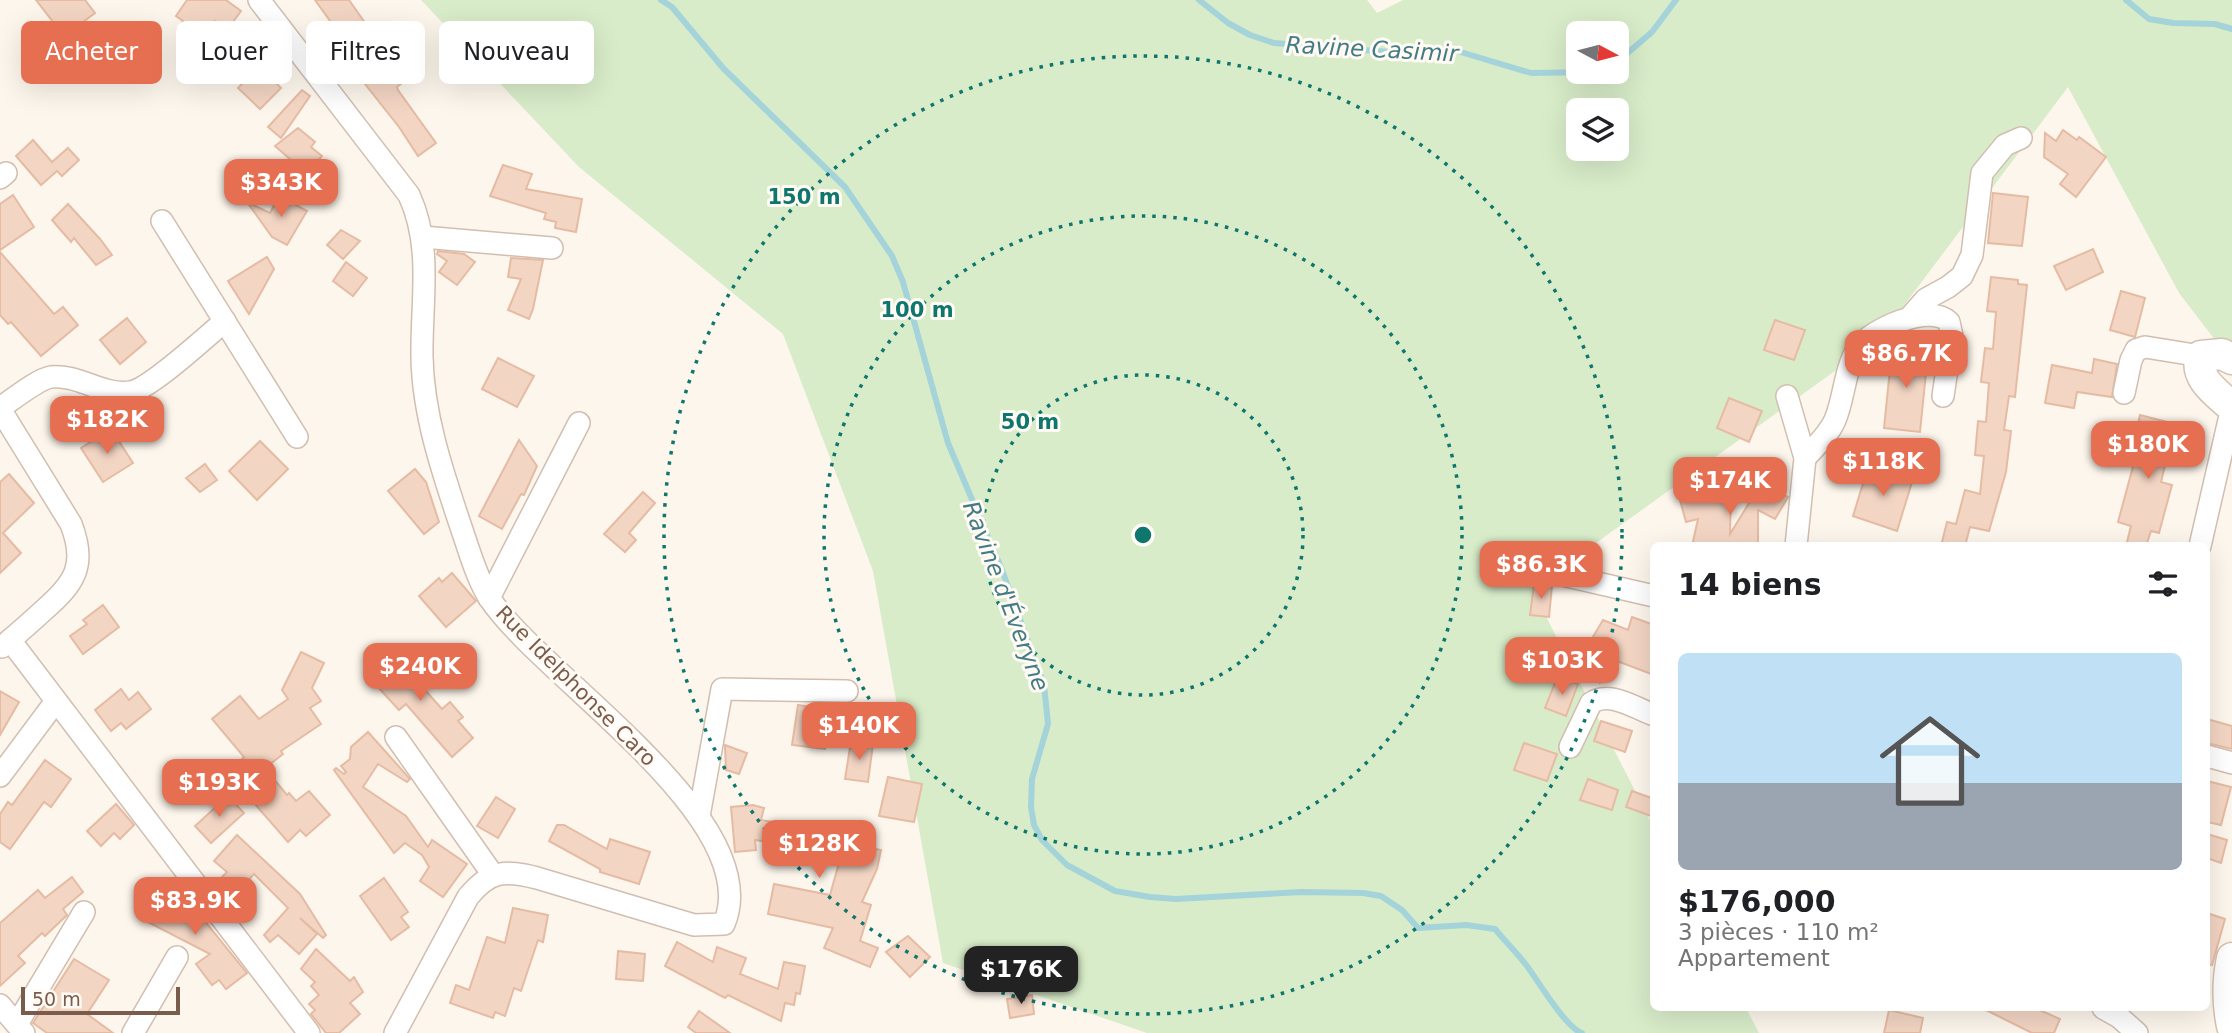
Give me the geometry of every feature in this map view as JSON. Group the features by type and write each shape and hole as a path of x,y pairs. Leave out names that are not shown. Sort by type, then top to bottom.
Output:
{"main road":[{"path":"2232,359 2222,355 2201,356 2199,367 2209,386 2232,407"},
{"path":"2232,958 2227,982 2232,1026"}],"street":[{"name":"Rue Idelphonse Caro","path":"259,0 409,195 418,215 423,237 425,285 422,358 429,413 441,469 470,553 489,598 522,639 580,690 682,793 721,854 730,894 729,912 724,924 694,925 526,875 494,875"},
{"path":"1805,458 1835,420 1848,367 1861,344 1867,338 1911,316 1926,299 1948,288 1962,276 1972,255 1982,173 2006,145 2021,138"},
{"path":"162,221 297,437"},
{"path":"423,237 552,248"},
{"path":"1911,316 1939,316 1949,322 1952,336 1943,396"},
{"path":"225,321 149,383 133,392 114,392 66,378 49,377 0,409 71,524 78,542 79,559 75,577 65,592 5,644 57,701 309,1033"},
{"path":"2124,393 2136,349 2145,347 2201,356"},
{"path":"1787,396 1805,458 1796,542"},
{"path":"2201,542 2232,407"},
{"path":"489,598 579,423"},
{"path":"1492,559 1650,595"},
{"path":"699,816 722,689 847,691"},
{"path":"1570,747 1591,703 1597,698 1610,698 1650,713"},
{"path":"0,776 57,701"},
{"path":"395,1033 468,897 478,884 494,875 396,737"},
{"path":"2210,757 2232,762"},
{"path":"0,1005 21,1028 84,912"},
{"path":"134,1033 177,957"},
{"path":"2108,1011 2137,1033"}],"green space":[{"path":"421,0 1367,0 1377,13 1403,0 2232,0 2232,362 2179,293 2068,87 1878,340 1532,589 1650,820 1650,1011 1748,1011 1759,1033 1147,1033 943,963 873,571 783,334 579,167 500,84 594,84 594,21 441,21"}],"building":[{"path":"36,0 85,0 95,13 84,21 52,21"},
{"path":"187,0 226,0 241,11 234,21 183,21 176,16"},
{"path":"315,0 349,0 364,21 330,21"},
{"path":"242,84 277,84 281,88 260,109 238,88"},
{"path":"365,84 401,84 397,87 398,90 436,143 418,156"},
{"path":"302,90 310,96 281,138 268,127"},
{"path":"298,128 315,142 311,147 322,156 306,173 275,146"},
{"path":"2063,130 2077,140 2079,137 2106,157 2076,197 2060,184 2068,174 2044,157 2045,133 2056,141"},
{"path":"33,140 52,162 68,148 79,160 62,176 57,171 41,185 16,156"},
{"path":"503,165 532,174 526,189 582,199 576,232 555,228 556,222 544,219 546,213 490,196"},
{"path":"1993,193 2028,197 2022,246 1988,243"},
{"path":"13,195 34,227 0,250 0,204"},
{"path":"279,196 307,211 287,245 272,237 247,202 270,213"},
{"path":"68,204 112,255 96,265 74,238 71,242 58,227 52,220"},
{"path":"341,230 360,241 343,259 327,245"},
{"path":"2093,249 2103,272 2066,290 2054,266"},
{"path":"438,251 464,254 475,262 457,285 439,272 447,261 437,254"},
{"path":"0,252 54,314 63,307 78,325 41,356 11,322 8,324 0,315"},
{"path":"267,257 274,269 249,314 228,281"},
{"path":"511,258 543,260 529,319 508,310 521,279 508,277"},
{"path":"346,262 367,278 353,296 333,281"},
{"path":"1991,277 2018,280 2018,284 2027,285 2015,397 2009,396 2004,430 2011,431 2006,472 1989,531 1970,527 1966,542 1942,542 1947,522 1956,524 1965,490 1980,494 1984,456 1975,455 1978,421 1986,422 1989,383 1981,382 1985,348 1993,349 1996,312 1987,311"},
{"path":"2121,291 2145,298 2135,337 2110,330"},
{"path":"127,318 146,342 120,364 100,340"},
{"path":"1775,320 1805,330 1794,360 1764,350"},
{"path":"1892,349 1928,353 1920,432 1884,428"},
{"path":"498,358 534,376 517,407 482,389"},
{"path":"2094,359 2117,364 2112,397 2077,392 2074,408 2045,403 2052,365 2092,373"},
{"path":"1729,398 1762,411 1749,442 1717,428"},
{"path":"2140,415 2175,424 2161,482 2172,485 2159,533 2151,531 2147,542 2127,542 2131,526 2118,522 2138,448 2133,447"},
{"path":"111,429 133,463 103,482 81,448"},
{"path":"519,440 537,466 524,495 521,494 502,529 479,516"},
{"path":"260,441 288,469 257,500 229,471"},
{"path":"205,464 217,480 200,492 186,478"},
{"path":"1869,464 1913,479 1897,531 1853,516"},
{"path":"415,469 426,482 439,522 424,534 388,491"},
{"path":"9,474 34,503 3,533 21,553 0,573 0,482"},
{"path":"1762,482 1788,497 1775,519 1758,510 1758,542 1693,542 1698,519 1686,522 1680,500 1704,493 1731,493 1730,534"},
{"path":"643,492 655,503 629,533 636,540 625,552 604,534"},
{"path":"452,573 476,601 446,627 419,596 439,578 442,582"},
{"path":"1534,584 1552,586 1549,617 1530,615"},
{"path":"103,605 119,627 83,654 70,636 87,624 83,620"},
{"path":"1632,617 1650,624 1650,673 1609,658 1597,679 1575,667 1603,620 1628,630"},
{"path":"390,651 442,709 450,702 463,717 458,721 473,738 452,757 406,704 399,710 366,674"},
{"path":"301,652 324,663 312,688 321,701 310,708 321,724 281,751 283,754 255,776 242,759 244,757 212,719 240,696 259,719 288,699 282,690"},
{"path":"1557,678 1578,684 1566,716 1545,708"},
{"path":"121,689 129,700 138,692 151,709 126,729 121,723 111,731 95,710"},
{"path":"0,691 19,702 0,735"},
{"path":"798,705 831,710 825,749 792,745"},
{"path":"2210,720 2232,726 2232,749 2210,744"},
{"path":"1601,721 1632,731 1625,752 1594,741"},
{"path":"368,732 410,779 407,782 378,764 363,787 406,816 428,847 432,840 467,864 443,897 420,881 429,867 422,855 405,843 394,853 334,770 336,768 344,774 346,772 341,766 350,759 351,747"},
{"path":"851,741 873,744 868,782 845,779"},
{"path":"1524,743 1557,754 1547,781 1514,770"},
{"path":"725,745 747,753 739,774 726,770"},
{"path":"45,760 71,779 51,807 44,802 10,849 0,842 0,814 8,802 12,805"},
{"path":"272,777 287,795 289,793 296,801 309,791 330,815 306,836 300,830 288,842 248,796"},
{"path":"888,777 922,784 914,822 879,816"},
{"path":"1588,779 1618,790 1612,810 1580,800"},
{"path":"2210,782 2231,787 2221,825 2210,823"},
{"path":"1632,791 1650,798 1650,816 1626,807"},
{"path":"228,796 244,813 211,843 195,826"},
{"path":"496,797 515,809 498,838 477,826"},
{"path":"116,804 134,825 120,839 114,833 101,846 87,831"},
{"path":"753,805 764,808 761,820 866,836 864,847 881,850 877,869 862,902 871,905 860,941 878,948 870,967 824,948 833,928 768,914 774,884 830,895 842,852 807,845 755,840 756,850 735,852 731,807"},
{"path":"557,825 564,825 607,849 610,839 650,852 639,884 600,872 600,869 549,841"},
{"path":"237,835 300,894 326,935 323,938 300,918 317,934 299,954 278,935 270,942 264,935 288,908 254,874 234,895 219,880 227,872 214,861"},
{"path":"2210,835 2227,840 2221,863 2210,859"},
{"path":"72,877 83,892 63,909 67,915 45,936 42,933 18,956 25,963 0,986 0,923 38,890 45,898"},
{"path":"384,878 408,912 401,917 409,927 391,940 360,896"},
{"path":"163,887 196,906 200,911 198,913 247,973 226,989 219,980 212,985 196,964 210,954 144,920"},
{"path":"513,908 548,915 543,942 538,940 521,991 514,988 505,1016 495,1012 493,1018 450,1003 456,985 469,990 487,937 505,943"},
{"path":"2210,914 2225,919 2210,965"},
{"path":"908,936 930,957 910,977 886,952"},
{"path":"677,942 713,962 717,947 746,958 740,974 778,989 784,962 805,966 800,994 796,993 794,1005 785,1003 781,1021 728,995 725,998 665,966"},
{"path":"316,949 350,981 354,977 363,992 350,1003 360,1014 339,1033 326,1033 311,1014 315,1010 309,1004 319,995 311,986 315,982 301,969"},
{"path":"618,951 645,954 643,981 616,979"},
{"path":"74,959 109,980 87,1014 113,1033 47,1033 33,1023"},
{"path":"1032,995 1034,1014 1010,1018 1007,999"},
{"path":"699,1011 730,1033 696,1033 688,1027"},
{"path":"1889,1011 1923,1018 1920,1033 1884,1033"},
{"path":"1988,1011 2042,1011 2060,1019 2054,1033 2032,1033"}],"waterway":[{"name":"Ravine d'Éveryne","path":"661,0 672,7 723,68 845,187 892,256 903,282 948,443 1002,570 1044,685 1048,724 1032,779 1031,807 1034,825 1042,840 1067,865 1115,891 1176,899 1301,892 1363,893 1381,896 1402,910 1418,928 1466,925 1495,929 1527,966 1560,1014 1582,1033"},
{"name":"Ravine Casimir","path":"1199,0 1228,23 1250,35 1274,43 1389,52 1454,50 1531,73 1566,72"},
{"name":"Ravine Casimir","path":"1629,52 1652,32 1676,0"},
{"name":"Ravine Casimir","path":"2126,0 2149,19 2173,23 2215,24 2232,29"}]}
